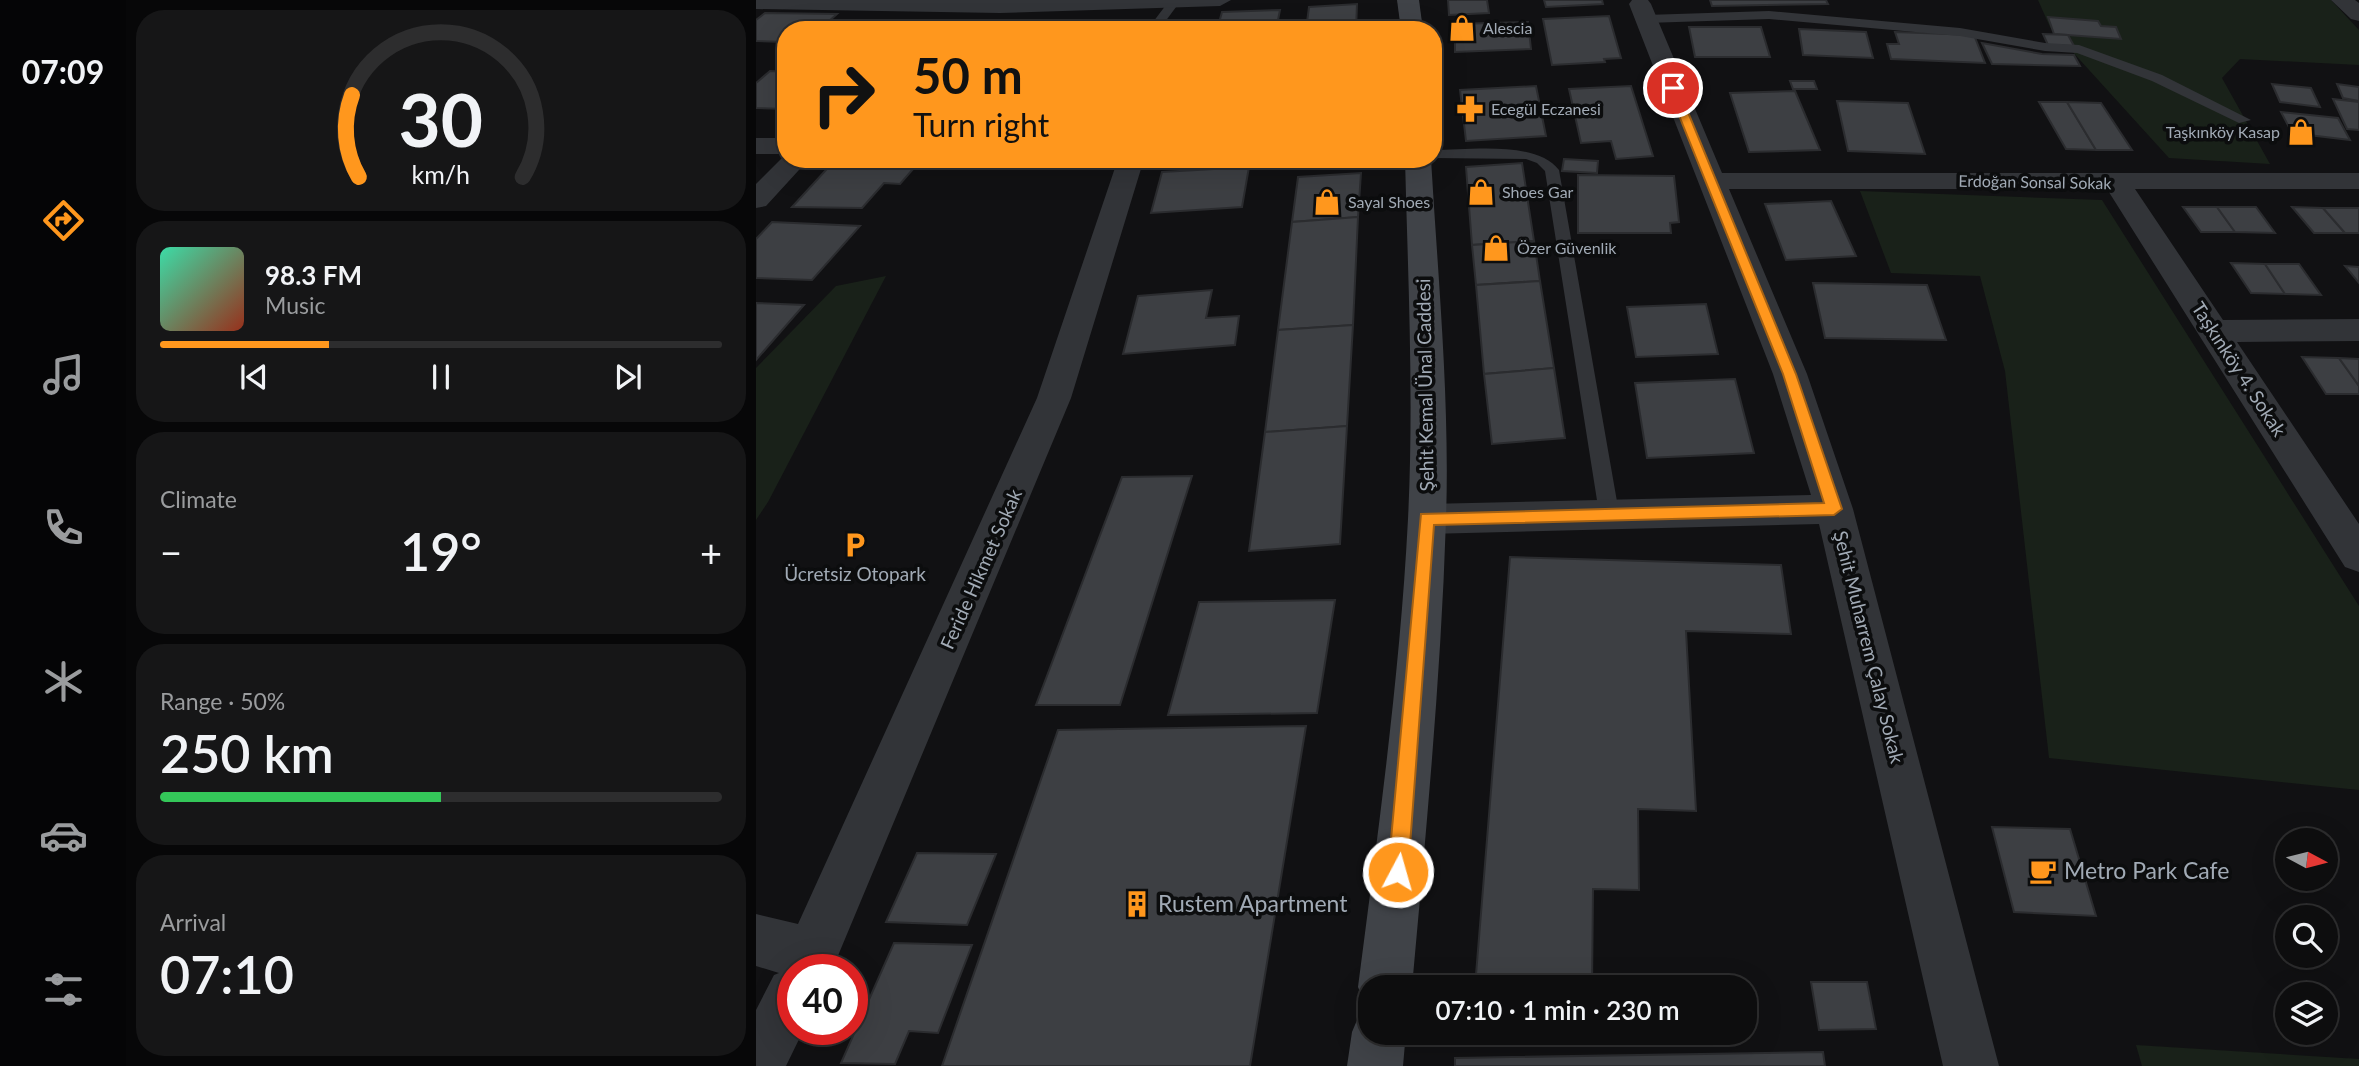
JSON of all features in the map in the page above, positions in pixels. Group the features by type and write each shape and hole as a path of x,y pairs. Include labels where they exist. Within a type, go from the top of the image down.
{"street":[{"path":"756,3 1173,3 1220,0"},
{"path":"1408,0 1411,21"},
{"path":"2342,0 2359,14"},
{"name":"Şehit Muharrem Çalay Sokak","path":"1643,11 1790,374 1834,509 1971,1066"},
{"path":"756,146 777,146"},
{"path":"756,200 787,168"},
{"name":"Feride Hikmet Sokak","path":"811,954 1055,398 1128,168"},
{"name":"Şehit Kemal Ünal Caddesi","path":"1386,975 1406,795 1427,519 1427,362 1418,168"},
{"name":"Erdoğan Sonsal Sokak","path":"1710,181 2359,181"},
{"name":"Taşkınköy 4. Sokak","path":"2117,183 2355,543"},
{"path":"2215,331 2359,330"},
{"path":"1427,519 1834,509"},
{"path":"756,940 777,954"},
{"name":"Feride Hikmet Sokak","path":"757,1066 777,1025"},
{"path":"1375,1066 1377,1045"}],"lane":[{"path":"1160,21 1173,3"},
{"path":"1643,11 1769,15 1948,30 2045,47 2079,49 2157,78 2244,120"},
{"path":"1442,153 1528,155 1542,160 1552,170 1609,513"}],"shaded area":[{"path":"2038,0 2331,0 2359,30 2359,65 2240,59 2222,78 2270,164 2169,158 2050,27"},
{"path":"1860,191 2102,200 2359,606 2359,790 2049,758 2005,371 1980,276 1891,273"},
{"path":"886,276 768,502 756,520 756,368 836,286"},
{"path":"2136,1045 2359,1059 2359,1066 2142,1066"}],"building":[{"path":"1448,0 1487,0 1489,13 1449,15"},
{"path":"1544,0 1602,0 1603,4 1546,7"},
{"path":"1710,0 1826,0 1828,4 1712,6"},
{"path":"1357,4 1356,21 1307,21 1309,7"},
{"path":"1280,10 1278,21 1220,21 1222,12"},
{"path":"765,13 837,14 829,21 777,21 777,42 756,41 756,20"},
{"path":"1609,16 1621,58 1604,59 1605,62 1552,65 1543,19"},
{"path":"2048,17 2098,21 2101,26 2116,27 2121,39 2054,34"},
{"path":"1528,22 1531,49 1455,52 1455,24"},
{"path":"1689,27 1761,27 1770,57 1695,57"},
{"path":"1799,29 1866,32 1873,58 1803,55"},
{"path":"1895,32 1974,35 1985,63 1891,59 1887,44 1899,44"},
{"path":"2043,34 2068,35 2074,46 2048,45"},
{"path":"1982,43 2042,54 2074,55 2080,66 1992,64"},
{"path":"770,71 777,71 777,109 756,108 756,83"},
{"path":"1790,81 1814,81 1817,89 1793,89"},
{"path":"2272,84 2311,88 2320,107 2280,102"},
{"path":"2337,84 2359,87 2359,101 2343,98"},
{"path":"1536,86 1546,136 1466,141 1460,90"},
{"path":"1631,86 1653,156 1616,159 1611,141 1581,143 1569,89"},
{"path":"1795,91 1820,150 1749,152 1730,93"},
{"path":"2333,99 2359,102 2359,130 2347,129"},
{"path":"1837,101 1908,103 1925,154 1848,151"},
{"path":"2039,102 2067,102 2096,150 2066,149"},
{"path":"2067,102 2101,103 2132,150 2096,150"},
{"path":"2281,112 2338,118 2350,140 2292,133"},
{"path":"1564,159 1598,161 1597,173 1562,171"},
{"path":"1522,163 1534,241 1472,245 1466,167"},
{"path":"828,168 914,168 900,184 884,183 862,208 792,207"},
{"path":"1249,168 1242,207 1151,213 1162,172"},
{"path":"1361,173 1358,217 1292,222 1298,177"},
{"path":"1578,175 1674,176 1679,222 1670,223 1671,233 1578,233"},
{"path":"1831,201 1856,256 1786,260 1765,204"},
{"path":"2183,207 2217,207 2235,232 2201,232"},
{"path":"2217,207 2256,207 2275,233 2235,232"},
{"path":"2292,207 2323,208 2345,233 2314,233"},
{"path":"2323,208 2359,208 2359,233 2345,233"},
{"path":"1358,217 1353,325 1278,330 1292,222"},
{"path":"772,222 860,226 812,280 756,278 756,239"},
{"path":"1534,241 1540,281 1476,285 1472,245"},
{"path":"2231,263 2265,264 2285,294 2251,293"},
{"path":"2265,264 2299,264 2321,295 2285,294"},
{"path":"2345,266 2359,267 2359,283"},
{"path":"1540,281 1554,368 1484,374 1476,285"},
{"path":"1813,283 1927,285 1946,340 1825,338"},
{"path":"1212,290 1206,318 1239,316 1235,345 1123,354 1138,296"},
{"path":"756,303 804,305 756,360"},
{"path":"1706,304 1718,354 1636,357 1627,307"},
{"path":"1353,325 1347,426 1265,432 1278,330"},
{"path":"2302,357 2339,358 2359,386 2359,394 2326,394"},
{"path":"2339,358 2359,359 2359,386"},
{"path":"1554,368 1565,438 1492,444 1484,374"},
{"path":"1735,379 1754,453 1647,458 1635,383"},
{"path":"1347,426 1340,544 1249,551 1265,432"},
{"path":"1192,476 1120,705 1036,705 1122,477"},
{"path":"1510,557 1781,565 1791,634 1686,631 1696,811 1638,809 1639,890 1593,889 1592,975 1476,975"},
{"path":"1335,600 1317,713 1168,715 1199,602"},
{"name":"Rustem Apartment","path":"1306,726 1250,1066 942,1066 1058,730"},
{"name":"Metro Park Cafe","path":"1992,827 2070,829 2096,916 2014,912"},
{"path":"917,853 996,854 967,925 886,922"},
{"path":"894,943 972,945 938,1033 909,1031 895,1064 841,1063 849,1045 868,1045 868,1002"},
{"path":"1811,982 1867,982 1876,1029 1819,1030"},
{"path":"1823,1052 1825,1066 1455,1066 1455,1058"}],"place":[{"name":"Alescia","path":"1462,28"},
{"name":"Ecegül Eczanesi","path":"1470,109"},
{"name":"Taşkınköy Kasap","path":"2301,132"},
{"name":"Shoes Gar","path":"1481,192"},
{"name":"Sayal Shoes","path":"1327,202"},
{"name":"Özer Güvenlik","path":"1496,248"},
{"name":"Ücretsiz Otopark","path":"855,545"},
{"name":"Metro Park Cafe","path":"2043,871"},
{"name":"Rustem Apartment","path":"1137,904"}],"route":[{"path":"1398,872 1427,519 1834,509 1790,374 1673,88"}]}
